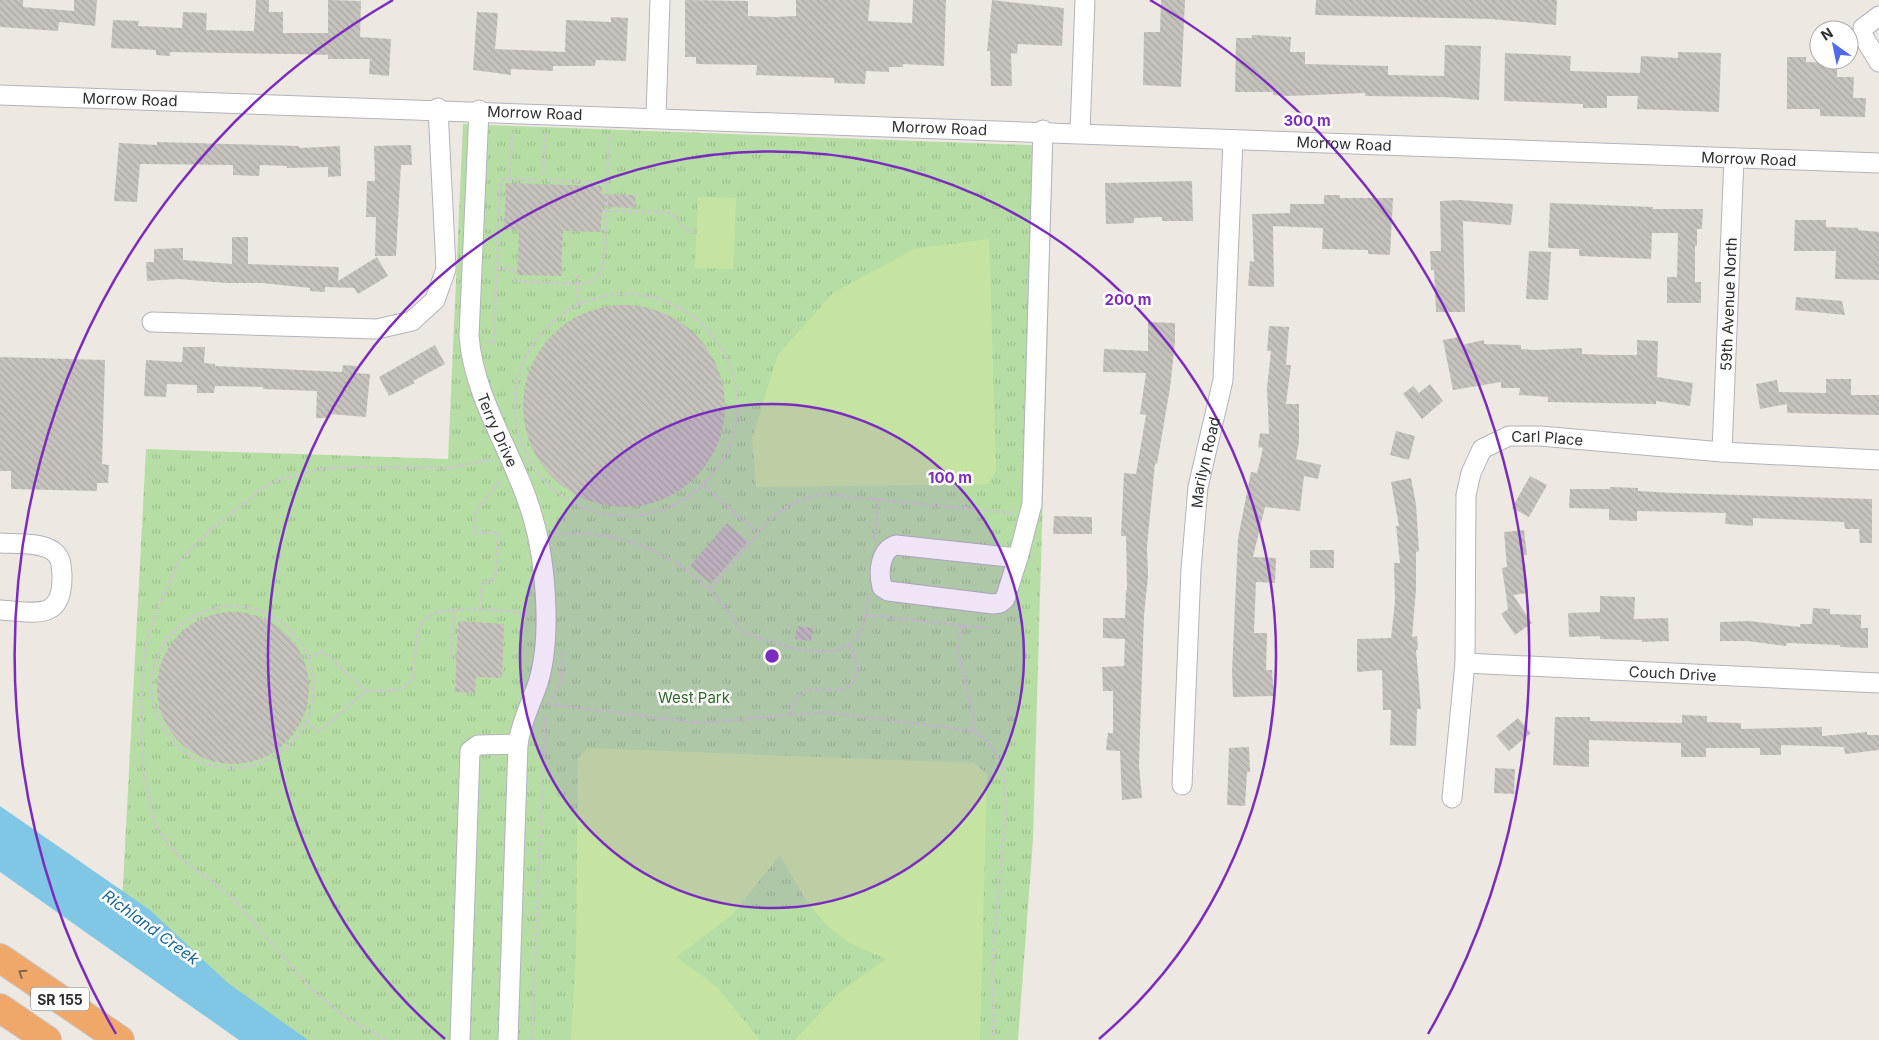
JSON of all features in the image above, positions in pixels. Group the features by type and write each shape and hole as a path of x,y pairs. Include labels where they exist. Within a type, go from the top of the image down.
{"highway":[{"name":"SR 155","path":"0,958 120,1040"},
{"name":"SR 155","path":"0,1008 47,1040"}],"street":[{"path":"656,115 660,0"},
{"path":"1080,132 1085,0"},
{"path":"1879,16 1863,28 1863,36 1879,62"},
{"name":"Morrow Road","path":"0,96 656,115 1043,130 1233,140 1879,163"},
{"path":"152,322 377,329 412,321 435,300 446,270 438,108"},
{"name":"Terry Drive","path":"479,110 469,336 470,352 476,376 507,461 527,498 537,532 544,584 545,614 542,664 538,683 520,728 518,744 508,1040"},
{"path":"1018,558 896,545 889,547 883,554 880,579 882,587 888,591 1000,603 1005,599 1018,558 1032,504 1043,130"},
{"name":"Marilyn Road","path":"1182,785 1191,580 1198,487 1222,380 1233,140"},
{"name":"59th Avenue North","path":"1722,452 1734,158"},
{"name":"Carl Place","path":"1452,798 1465,663 1466,495 1471,472 1482,449 1509,436 1540,436 1722,452 1879,460"},
{"path":"0,543 44,547 54,552 61,560 62,593 51,610 42,612 0,610"},
{"name":"Couch Drive","path":"1465,663 1879,683"},
{"path":"460,1040 470,751 478,745 518,744"}],"path":[{"path":"510,179 512,132"},
{"path":"544,175 545,133"},
{"path":"497,268 515,269 514,281 578,284 593,281 602,270 606,247 609,136"},
{"path":"548,180 608,183"},
{"path":"602,210 667,212 675,216 685,230 695,232"},
{"path":"578,274 578,305"},
{"path":"633,294 654,297 672,303 692,315 706,327 719,343 734,376 737,415 727,452 719,466 703,485 687,498 663,510 635,516 616,516 593,511 574,503 552,488 533,466 522,444 516,420 515,401 518,378 527,356 539,336 558,317 578,305 612,295 633,294"},
{"path":"480,611 482,582 491,582 496,574 499,533 474,532 475,512 507,461"},
{"path":"386,1040 347,1018 309,987 233,898 184,861 171,848 155,824 143,770 141,701 146,643 156,612 179,562 215,526 270,484 322,469 350,467 449,468 484,462 507,461"},
{"path":"703,485 758,533"},
{"path":"710,589 780,510 809,497 838,494 1009,514 1014,511"},
{"path":"874,546 879,500"},
{"path":"556,534 596,533 649,547 685,568 710,589 742,632 820,653 835,651 848,645 860,632 866,615 868,591"},
{"path":"222,607 252,608 277,619 298,639 309,658 314,687 313,703 306,722 292,743 266,762 244,768 214,767 191,758 168,737 156,714 151,682 159,654 176,629 197,614 222,607"},
{"path":"452,659 454,610"},
{"path":"306,722 319,732 366,691 402,689 410,683 414,678 420,625 432,614 454,610 545,614"},
{"path":"866,615 986,628"},
{"path":"962,625 958,650 973,716 973,732"},
{"path":"790,714 794,702 802,693 812,690 835,692 851,682 857,670 856,660 848,645"},
{"path":"309,658 324,651 366,691"},
{"path":"549,704 699,723 824,712 973,732 984,738 993,749 1003,769 1006,807 992,972 994,1040"}],"green space":[{"name":"West Park","path":"463,124 1053,146 1033,840 1018,1040 297,1040 122,903 146,449 448,459"},
{"path":"698,197 736,198 733,269 695,268"},
{"path":"989,239 996,470 988,484 756,487 752,438 778,355 833,293 914,249"},
{"path":"588,748 974,763 987,774 980,1040 795,1040 839,993 886,959 854,945 830,928 802,893 780,855 733,914 676,957 717,987 760,1040 571,1040 576,955 578,758"}],"water":[{"name":"Richland Creek","path":"0,806 150,910 228,983 308,1040 239,1040 0,872"}],"building":[{"path":"0,0 23,0 23,7 74,11 74,0 97,0 95,26 59,22 58,31 0,27"},
{"path":"256,0 269,0 269,12 283,12 283,33 328,33 328,0 361,1 360,37 391,39 389,76 369,74 370,59 328,59 328,55 170,52 170,56 156,55 156,50 111,48 113,20 139,21 138,26 182,28 183,12 207,13 206,30 254,31"},
{"path":"685,0 748,1 748,16 775,17 796,16 796,0 870,0 868,21 912,23 913,0 946,0 944,66 903,64 903,67 889,67 889,72 866,71 865,84 834,83 834,78 756,75 757,65 696,64 696,57 685,57"},
{"path":"992,0 1064,8 1062,46 1018,44 1017,54 1011,53 1012,86 991,86 990,51 987,51"},
{"path":"1161,0 1185,0 1181,87 1143,85 1144,32 1160,32"},
{"path":"1316,0 1557,0 1556,25 1490,19 1315,15"},
{"path":"477,12 498,13 495,49 565,52 566,20 611,22 611,17 628,18 626,61 596,60 595,66 553,66 553,71 511,69 511,75 473,70"},
{"path":"1252,35 1291,37 1290,52 1305,52 1305,64 1388,66 1388,75 1444,76 1445,45 1481,46 1479,100 1444,97 1365,96 1365,93 1288,96 1273,95 1273,92 1235,92 1236,38 1252,38"},
{"path":"1678,52 1721,53 1719,112 1637,109 1638,96 1607,96 1607,108 1583,108 1583,104 1504,101 1505,53 1571,56 1570,71 1640,73 1641,56 1678,58"},
{"path":"1787,57 1806,57 1806,62 1809,62 1809,70 1837,70 1837,77 1854,77 1853,98 1866,98 1865,117 1820,116 1820,109 1787,109"},
{"path":"157,142 299,146 299,148 340,146 341,176 328,177 328,167 287,168 287,166 260,165 259,176 233,175 233,165 140,164 137,202 114,201 119,143 157,145"},
{"path":"411,145 412,165 401,165 396,256 375,256 376,217 366,217 367,181 375,181 374,146"},
{"path":"1192,181 1193,221 1162,221 1162,217 1134,218 1134,223 1106,224 1105,183"},
{"path":"506,183 602,186 602,194 636,195 635,208 602,207 601,232 563,231 561,276 517,275 519,230 504,230"},
{"path":"1324,195 1340,195 1340,198 1393,198 1390,255 1368,254 1368,250 1322,249 1323,228 1273,226 1274,287 1248,286 1250,261 1254,262 1252,214 1290,213 1290,204 1324,204"},
{"path":"1460,200 1513,204 1511,225 1463,221 1465,312 1436,312 1434,270 1431,270 1430,251 1441,251 1440,201"},
{"path":"1550,203 1653,207 1653,209 1703,209 1702,229 1697,229 1697,246 1695,246 1695,282 1701,282 1701,303 1667,303 1667,277 1677,277 1678,233 1652,233 1651,259 1579,256 1579,249 1548,248"},
{"path":"1795,220 1826,220 1826,227 1858,228 1858,230 1879,232 1879,280 1835,279 1836,251 1794,251"},
{"path":"232,237 248,237 248,264 339,267 338,281 377,257 388,276 358,294 354,288 325,287 325,292 310,291 310,288 262,283 226,283 178,279 147,281 146,262 154,262 154,249 183,248 183,260 232,264"},
{"path":"1529,251 1551,252 1548,300 1526,299"},
{"path":"1796,297 1842,301 1845,315 1795,310"},
{"path":"614,305 634,305 653,309 672,317 688,328 702,342 713,358 721,377 725,406 721,435 713,454 702,470 688,484 672,495 653,503 634,507 614,507 595,503 576,495 560,484 546,470 535,454 527,435 523,416 523,396 527,377 535,358 546,342 560,328 576,317 595,309"},
{"path":"1148,322 1175,323 1175,342 1170,388 1157,464 1155,463 1147,547 1148,576 1144,615 1139,765 1142,798 1122,800 1120,751 1106,750 1108,733 1113,733 1113,691 1103,691 1102,667 1124,666 1125,639 1103,638 1103,618 1125,618 1127,590 1126,536 1121,536 1124,473 1136,474 1146,415 1140,414 1146,373 1103,372 1104,349 1148,351"},
{"path":"1269,326 1289,327 1286,365 1291,365 1286,404 1299,404 1299,442 1296,459 1321,465 1318,479 1304,476 1300,511 1265,507 1253,557 1276,558 1275,583 1256,582 1254,633 1267,633 1266,670 1272,670 1274,696 1233,697 1232,671 1238,538 1251,472 1257,473 1263,448 1258,447 1260,433 1269,434 1267,388 1271,351 1267,351"},
{"path":"1459,337 1461,345 1484,340 1484,344 1521,345 1521,349 1582,348 1582,354 1609,355 1637,355 1637,340 1658,341 1657,377 1693,383 1690,406 1656,401 1656,404 1548,402 1548,397 1519,395 1520,388 1501,388 1501,382 1453,390 1443,340"},
{"path":"435,345 445,364 413,381 415,383 389,396 379,377"},
{"path":"183,347 205,347 204,363 215,364 215,366 342,372 343,365 357,366 356,373 370,374 366,417 330,414 330,418 316,418 317,391 215,386 214,393 197,393 197,385 167,384 166,397 144,396 146,360 182,362"},
{"path":"0,357 105,360 102,464 109,465 108,483 97,483 97,491 11,489 11,471 0,471"},
{"path":"1826,379 1851,379 1851,395 1879,395 1879,415 1787,413 1787,404 1760,409 1756,384 1777,380 1779,392 1826,393"},
{"path":"1430,384 1443,401 1422,419 1403,394 1413,386 1419,393"},
{"path":"1396,431 1415,436 1409,460 1390,455"},
{"path":"1530,476 1547,485 1529,517 1512,508"},
{"path":"1411,478 1416,504 1419,551 1416,552 1416,590 1412,637 1417,636 1418,650 1416,650 1421,709 1417,709 1416,746 1390,745 1391,710 1383,710 1382,670 1357,672 1357,639 1391,638 1395,601 1394,563 1400,563 1396,526 1399,526 1391,482"},
{"path":"1610,487 1638,488 1638,491 1673,493 1872,499 1872,543 1860,543 1859,529 1845,529 1844,522 1753,518 1753,526 1725,524 1726,513 1637,511 1637,521 1609,520 1609,509 1569,508 1570,489 1610,489"},
{"path":"1054,516 1092,517 1092,534 1053,534"},
{"path":"727,523 748,541 711,584 690,566"},
{"path":"1524,530 1527,555 1523,555 1528,593 1513,595 1532,623 1515,635 1501,614 1508,609 1502,568 1507,567 1504,532"},
{"path":"1310,550 1334,550 1334,568 1310,568"},
{"path":"1600,596 1635,597 1634,619 1668,618 1669,641 1642,642 1642,640 1600,639 1600,636 1569,637 1568,613 1600,612"},
{"path":"1813,608 1830,609 1830,614 1861,615 1861,628 1868,628 1868,648 1787,643 1786,646 1747,641 1720,641 1720,622 1749,621 1800,627 1800,624 1812,624"},
{"path":"233,612 262,618 287,634 303,659 309,688 303,717 287,742 262,758 233,764 204,758 179,742 163,717 157,688 163,659 179,634 204,618"},
{"path":"458,621 504,624 502,678 476,677 475,693 455,692"},
{"path":"797,626 813,628 811,641 795,639"},
{"path":"1682,715 1707,716 1707,722 1741,723 1741,729 1822,727 1822,736 1867,732 1867,735 1879,735 1879,750 1845,754 1844,747 1781,745 1781,755 1760,755 1760,748 1706,748 1706,757 1681,757 1681,743 1589,740 1589,767 1553,765 1555,717 1590,717 1590,721 1682,723"},
{"path":"1518,718 1531,733 1509,751 1496,736"},
{"path":"1249,747 1250,772 1247,772 1245,806 1227,805 1229,748"},
{"path":"1495,768 1515,769 1514,794 1494,793"}]}
